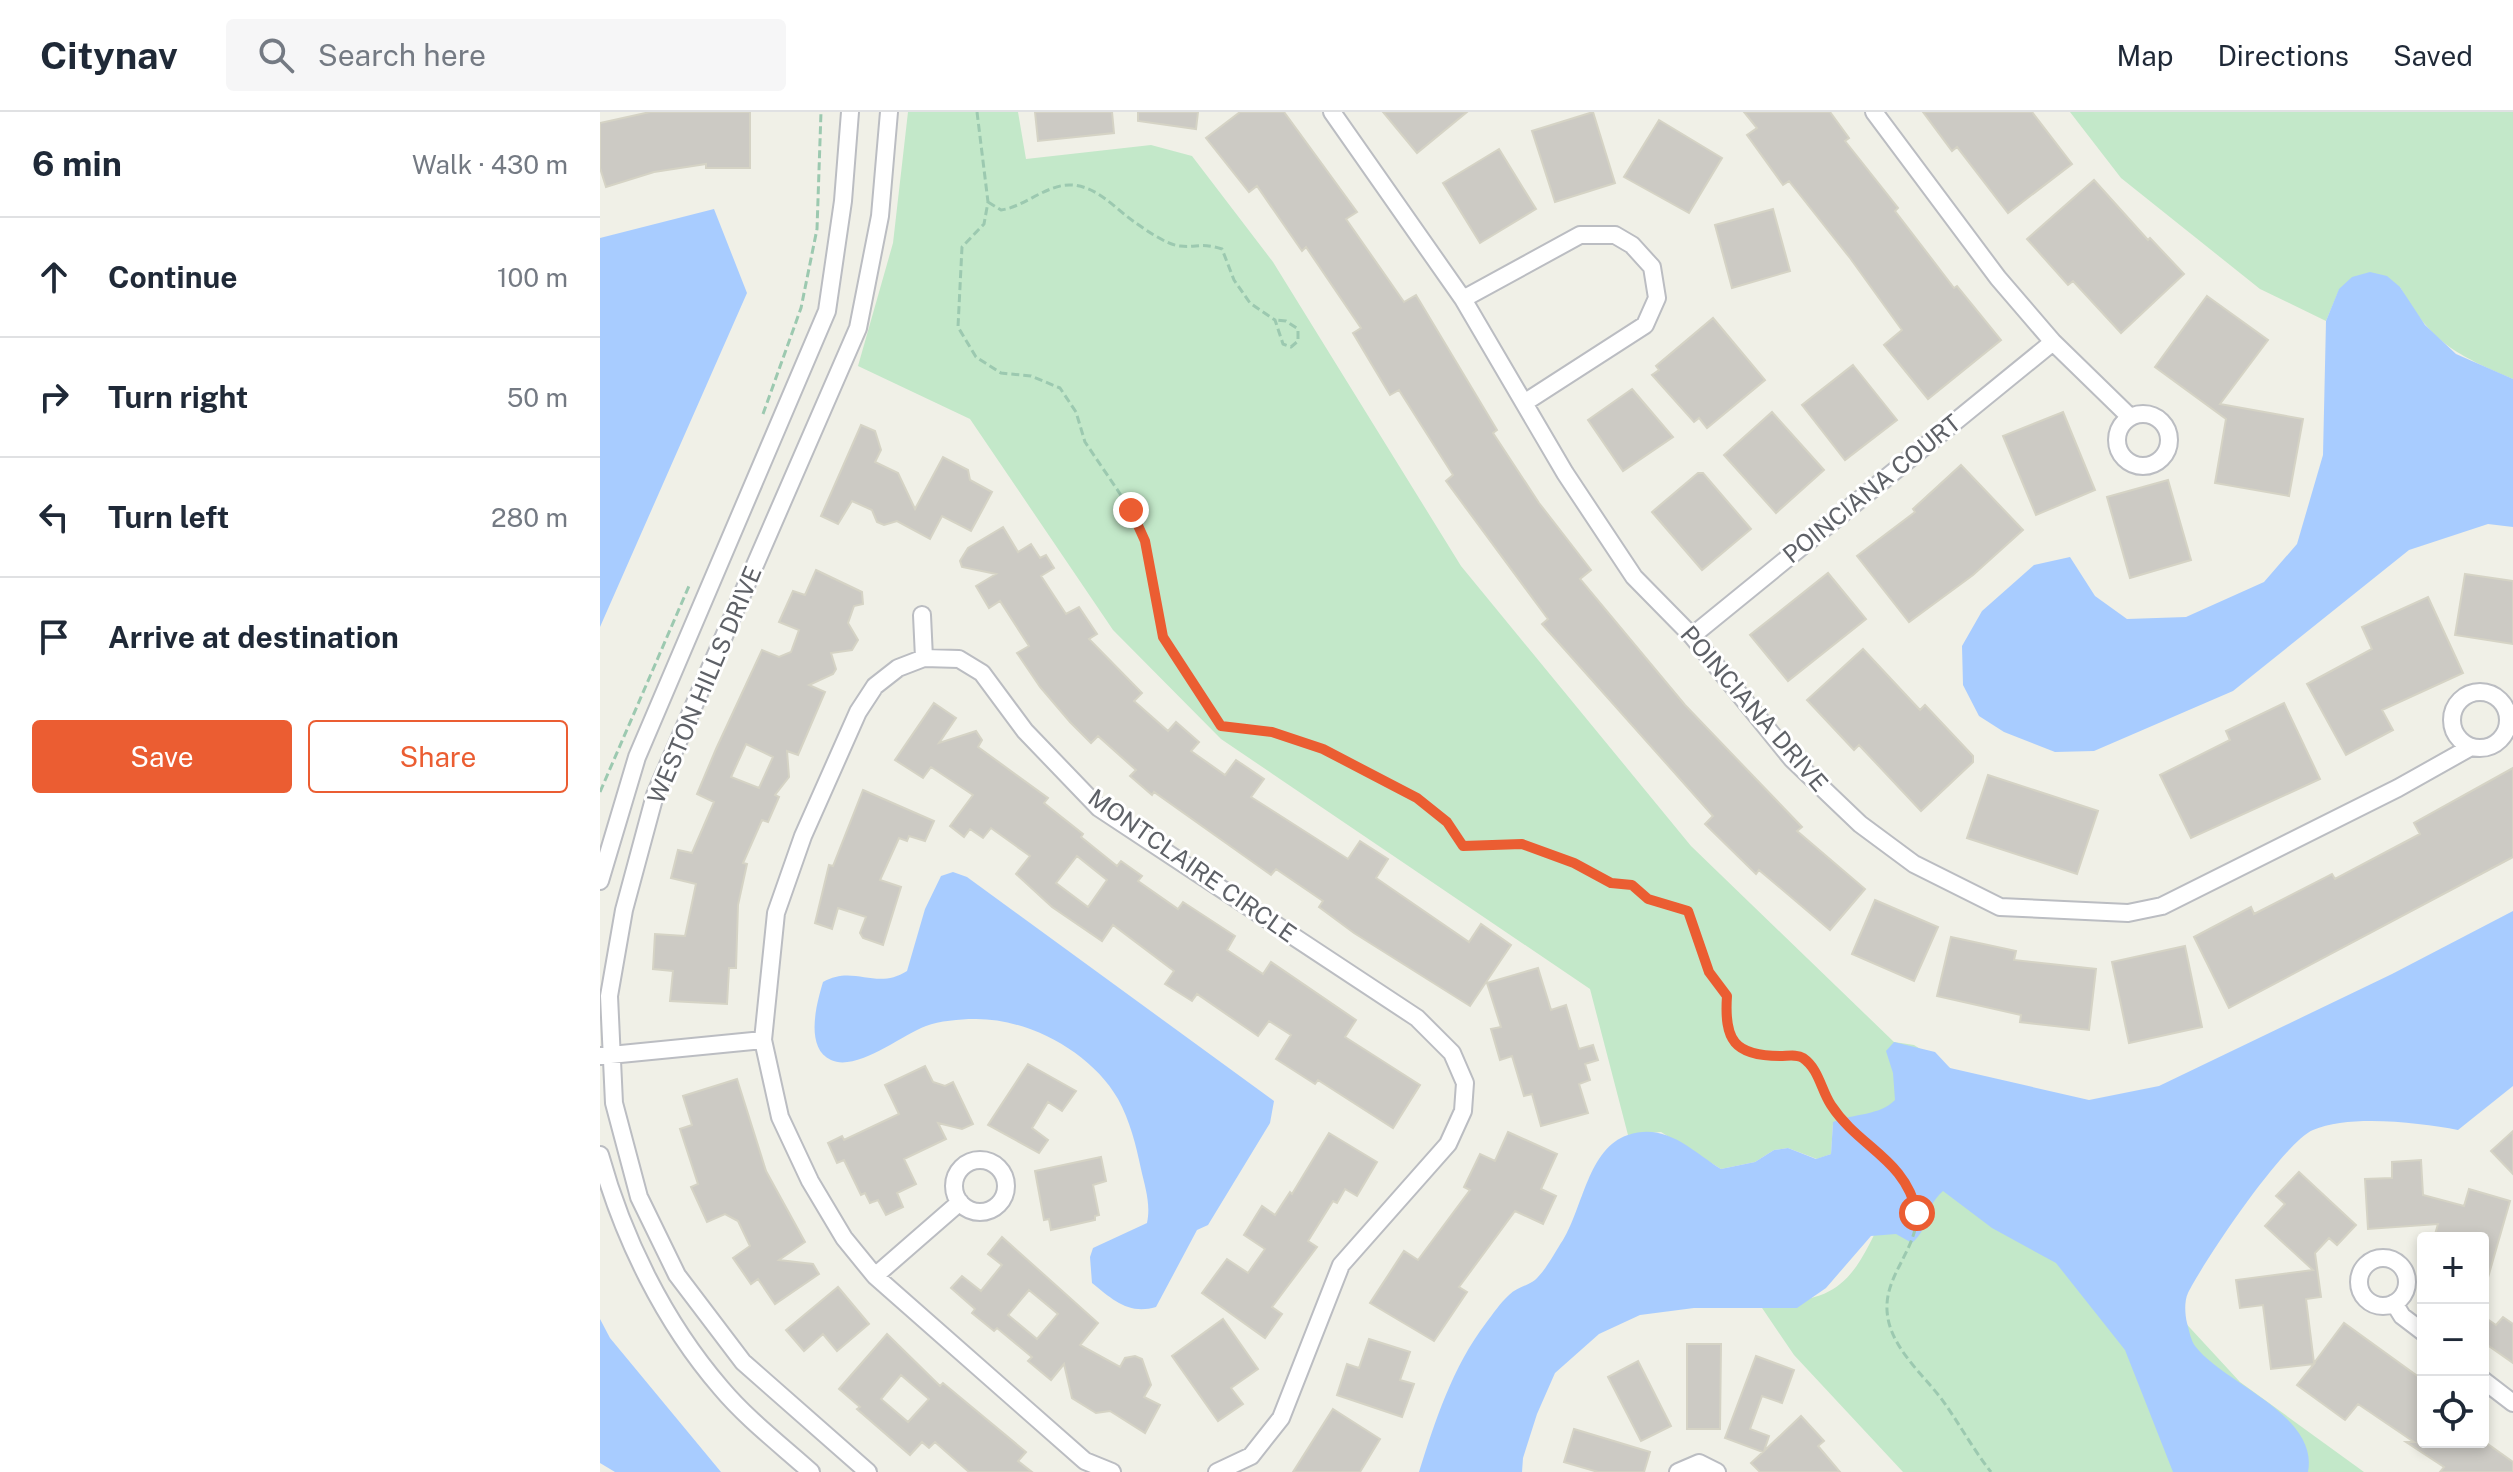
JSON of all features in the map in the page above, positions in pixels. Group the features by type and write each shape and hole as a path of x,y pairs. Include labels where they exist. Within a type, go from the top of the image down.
{"street":[{"name":"WESTON HILLS DRIVE","path":"600,881 637,757 827,311 843,201 850,112"},
{"name":"WESTON HILLS DRIVE","path":"868,1472 743,1362 677,1275 639,1197 614,1103 606,1056 609,996 624,910 655,795 858,328 880,216 889,112"},
{"name":"POINCIANA DRIVE","path":"1332,112 1463,299 1565,473 1634,577 1692,636 1792,759 1860,824 1914,864 2000,907 2128,913 2162,906 2398,788 2471,747"},
{"path":"1874,112 1998,278 2053,342 2130,417"},
{"path":"1463,299 1580,235 1615,235 1632,245 1652,267 1657,298 1645,325 1524,403"},
{"name":"POINCIANA COURT","path":"1692,636 2053,342"},
{"path":"922,615 924,658 898,668 875,686 858,712 803,836 776,913 763,1040 780,1117 804,1169 844,1238 875,1276 1085,1461 1112,1472"},
{"name":"MONTCLAIRE CIRCLE","path":"924,658 959,659 982,673 1025,731 1099,808 1417,1018 1452,1053 1465,1083 1463,1111 1448,1144 1341,1265 1281,1418 1251,1456 1217,1472"},
{"path":"606,1056 763,1040"},
{"path":"600,1155 614,1206 651,1286 721,1388 811,1472"},
{"path":"875,1276 960,1202"},
{"path":"2394,1303 2402,1316 2417,1327"},
{"path":"2489,1385 2513,1403"},
{"path":"1678,1472 1699,1463 1717,1472"}],"path":[{"path":"762,415 801,308 817,229 821,112"},
{"path":"977,112 988,202 984,224 962,247 958,327 976,357 1001,373 1031,376 1060,388 1076,412 1085,442 1131,510 1145,541 1163,637 1221,726 1272,732 1323,749 1417,798 1447,822 1463,846 1522,844 1574,863 1611,883 1632,885 1648,899 1688,911 1709,972 1727,996 1726,1017 1732,1041 1744,1052 1800,1056 1812,1066 1831,1105 1866,1144 1903,1175 1912,1192 1917,1213 1907,1256 1889,1292 1886,1306 1890,1322 1909,1364 1939,1396 1991,1472"},
{"path":"988,202 1001,210 1014,208 1043,193 1071,185 1102,195 1136,223 1179,246 1202,242 1222,249 1234,280 1250,303 1275,320 1286,321 1298,329 1298,341 1291,347 1283,344 1275,320"},
{"path":"600,792 695,573"}],"green space":[{"path":"908,112 1018,112 1026,159 1151,145 1192,156 1273,262 1461,566 1691,846 1894,1042 1914,1045 1950,1068 2240,1382 2364,1472 1903,1472 1794,1355 1758,1302 1809,1299 1827,1293 1841,1283 1864,1254 1886,1209 1833,1123 1831,1154 1817,1159 1788,1148 1774,1150 1755,1162 1721,1169 1661,1132 1628,1135 1590,989 1221,739 1113,630 970,419 858,366 893,243"},
{"path":"2070,112 2513,112 2513,379 2447,345 2423,322 2400,287 2339,290 2326,321 2260,289 2121,178"}],"water":[{"path":"714,209 747,293 600,627 600,238"},
{"path":"2370,272 2387,276 2400,287 2425,325 2456,354 2513,379 2513,527 2488,524 2409,550 2233,691 2094,751 2055,752 2004,732 1979,716 1963,685 1962,646 1982,611 2034,565 2070,557 2095,596 2127,619 2186,617 2264,582 2297,544 2323,455 2326,321 2339,289 2352,277"},
{"path":"953,872 967,877 1274,1101 1270,1123 1208,1225 1197,1230 1156,1307 1129,1307 1092,1283 1090,1257 1093,1248 1147,1223 1148,1202 1135,1142 1122,1107 1106,1082 1075,1053 1036,1031 995,1020 974,1019 926,1026 853,1061 831,1060 818,1046 815,1024 823,982 845,976 885,979 907,971 925,909 941,876"},
{"path":"2513,911 2513,1086 2458,1130 2366,1121 2313,1130 2283,1156 2245,1204 2187,1296 2186,1320 2195,1346 2226,1374 2285,1417 2299,1433 2307,1451 2308,1472 2173,1472 2125,1350 2056,1263 1992,1228 1943,1191 1936,1198 1922,1230 1912,1243 1896,1234 1871,1236 1826,1288 1797,1308 1694,1308 1640,1315 1599,1334 1555,1373 1537,1414 1523,1458 1522,1472 1419,1472 1446,1394 1474,1340 1506,1298 1535,1280 1543,1271 1570,1227 1595,1165 1615,1142 1628,1135 1654,1132 1666,1135 1721,1169 1755,1162 1774,1150 1788,1148 1816,1159 1831,1154 1833,1122 1874,1112 1895,1100 1893,1073 1886,1051 1894,1042 1935,1052 1950,1068 2089,1100 2159,1086 2392,974"},
{"path":"600,1319 610,1338 721,1472 615,1472 600,1463"}],"building":[{"path":"650,112 750,112 750,168 706,168 706,164 654,172 606,187 600,168 600,123"},
{"path":"1035,112 1112,112 1114,133 1038,141"},
{"path":"1138,112 1198,112 1196,129 1138,121"},
{"path":"1240,112 1284,112 1357,212 1346,219 1404,302 1416,295 1497,430 1493,433 1539,503 1591,570 1580,579 1685,705 1802,827 1797,831 1865,889 1830,930 1759,870 1756,874 1705,824 1713,816 1542,624 1548,619 1446,481 1453,475 1399,390 1390,395 1353,333 1361,328 1306,247 1302,251 1257,186 1249,192 1206,138"},
{"path":"1383,112 1467,112 1417,153"},
{"path":"1593,112 1615,183 1555,202 1532,131"},
{"path":"1744,112 1830,112 1849,138 1845,141 1898,208 1895,211 1954,288 1957,286 2001,340 1928,399 1884,345 1902,330 1789,181 1783,185 1747,135 1757,128"},
{"path":"1923,112 2032,112 2072,164 2008,213 1957,147 1952,151"},
{"path":"1659,120 1722,158 1689,213 1624,177"},
{"path":"1499,149 1536,209 1480,243 1443,183"},
{"path":"2094,180 2148,240 2150,238 2184,274 2121,333 2073,281 2068,285 2027,239"},
{"path":"1773,209 1790,271 1732,288 1715,225"},
{"path":"2207,296 2268,340 2220,404 2303,419 2289,496 2215,483 2226,419 2155,367"},
{"path":"1713,318 1765,380 1707,428 1699,418 1694,422 1652,375 1659,370 1656,366"},
{"path":"1853,365 1897,420 1845,460 1802,405"},
{"path":"1632,389 1673,437 1623,471 1588,420"},
{"path":"1772,412 1824,470 1776,513 1724,455"},
{"path":"2063,412 2095,490 2036,515 2003,436"},
{"path":"861,425 875,431 881,450 875,462 898,473 915,509 943,457 968,470 970,480 992,492 971,531 942,516 930,539 897,521 884,525 877,522 872,510 852,501 838,524 821,516"},
{"path":"1961,465 2023,530 1973,575 1909,622 1857,556 1915,512 1913,509"},
{"path":"1698,473 1703,473 1751,529 1702,570 1652,512"},
{"path":"2168,480 2191,560 2130,578 2107,497"},
{"path":"1003,527 1018,552 1031,544 1040,558 1046,555 1054,568 1041,576 1066,614 1079,607 1097,634 1089,639 1142,693 1134,701 1168,731 1176,722 1199,742 1191,751 1225,775 1236,760 1264,779 1251,797 1348,859 1360,841 1388,859 1376,878 1469,942 1481,924 1511,945 1470,1006 1354,933 1319,907 1323,901 1276,869 1271,875 1154,792 1152,795 1130,776 1136,770 1098,736 1091,743 1070,722 1040,687 1017,653 1029,646 1000,601 989,608 976,586 996,574 962,567 960,561 968,548"},
{"path":"816,570 862,592 863,604 854,606 848,623 858,640 852,650 831,653 836,669 833,674 809,685 825,692 798,755 787,751 789,777 775,795 779,797 768,822 762,820 743,863 747,864 738,905 736,968 729,968 727,1004 670,1001 673,971 653,969 655,934 685,936 696,884 671,878 678,850 692,853 714,802 697,794 762,650 779,657 791,652 799,630 779,622 793,591 805,595","holes":["746,744 773,757 759,788 731,777"]},
{"path":"1828,573 1866,619 1788,681 1750,635"},
{"path":"2465,574 2513,581 2513,644 2455,635"},
{"path":"2428,597 2463,673 2382,710 2393,730 2346,755 2307,684 2372,649 2362,627"},
{"path":"1863,649 1920,710 1925,705 1973,756 1973,762 1921,811 1859,745 1854,750 1807,700"},
{"path":"934,703 956,718 939,743 976,731 982,740 978,747 1048,798 1044,803 1117,866 1121,861 1142,876 1138,881 1178,909 1183,902 1235,936 1227,950 1263,974 1271,962 1356,1020 1345,1037 1420,1085 1393,1128 1318,1080 1315,1084 1276,1059 1291,1035 1269,1021 1258,1036 1197,994 1192,1001 1165,984 1174,971 1113,925 1102,941 1052,907 1016,874 1030,856 991,828 983,838 970,829 964,837 950,826 973,795 931,767 923,778 895,760","holes":["1077,856 1107,880 1088,907 1056,883"]},
{"path":"2284,703 2320,779 2191,838 2160,775 2230,740 2226,731"},
{"path":"2513,768 2513,857 2229,1008 2194,937 2251,907 2254,914 2332,874 2335,879 2420,834 2414,823"},
{"path":"1988,775 2098,811 2077,874 1967,838"},
{"path":"863,790 934,821 925,841 909,836 907,841 899,838 880,880 901,887 883,945 863,938 860,933 866,917 838,908 832,929 815,923 829,865 833,866"},
{"path":"1875,900 1938,927 1914,981 1852,954"},
{"path":"1951,937 2016,951 2014,960 2096,969 2089,1030 2020,1022 2021,1015 1937,996"},
{"path":"2185,946 2202,1027 2129,1043 2112,962"},
{"path":"1538,968 1551,1010 1566,1005 1579,1049 1593,1045 1598,1060 1585,1064 1590,1080 1579,1084 1588,1113 1541,1126 1532,1094 1524,1096 1512,1056 1500,1060 1491,1029 1501,1027 1487,983"},
{"path":"1028,1064 1076,1091 1062,1111 1048,1102 1032,1128 1048,1140 1039,1153 988,1125"},
{"path":"925,1066 933,1082 945,1086 953,1082 973,1124 962,1129 938,1123 946,1139 904,1159 916,1184 897,1193 903,1207 886,1215 878,1200 870,1203 865,1193 861,1195 844,1160 837,1163 828,1143 842,1136 844,1140 899,1114 885,1085"},
{"path":"737,1079 766,1171 805,1242 779,1260 813,1264 819,1274 775,1304 758,1279 751,1284 733,1258 750,1246 738,1221 725,1214 707,1222 691,1187 698,1184 680,1129 692,1125 683,1096"},
{"path":"2513,1131 2513,1174 2491,1151"},
{"path":"1508,1132 1557,1154 1541,1189 1556,1196 1543,1224 1515,1211 1459,1287 1467,1292 1434,1341 1370,1303 1404,1251 1418,1260 1470,1190 1464,1187 1480,1154 1495,1161"},
{"path":"1329,1133 1377,1162 1357,1196 1345,1189 1337,1203 1333,1201 1308,1241 1317,1247 1272,1307 1282,1314 1265,1338 1202,1293 1227,1259 1248,1273 1265,1249 1244,1235 1262,1206 1275,1215 1290,1192 1292,1194"},
{"path":"1101,1157 1106,1181 1093,1185 1099,1215 1095,1216 1095,1220 1051,1230 1049,1219 1044,1220 1035,1171"},
{"path":"2421,1160 2423,1195 2464,1206 2469,1189 2510,1201 2489,1274 2489,1232 2436,1232 2438,1224 2368,1229 2365,1179 2392,1178 2392,1162"},
{"path":"2299,1172 2356,1225 2337,1245 2329,1238 2315,1253 2321,1297 2306,1299 2314,1363 2344,1323 2417,1376 2417,1448 2489,1448 2489,1445 2513,1462 2513,1472 2440,1472 2444,1467 2406,1442 2414,1442 2358,1404 2345,1420 2297,1385 2314,1364 2271,1369 2263,1305 2240,1308 2236,1280 2313,1270 2265,1226 2285,1204 2276,1196"},
{"path":"1002,1237 1098,1323 1080,1345 1120,1367 1125,1358 1135,1356 1142,1359 1151,1385 1144,1397 1160,1405 1145,1433 1110,1411 1096,1413 1072,1398 1064,1364 1051,1380 1028,1361 1032,1357 997,1328 994,1331 972,1313 975,1309 951,1288 962,1276 981,1291 1002,1265 988,1254","holes":["1029,1290 1058,1314 1037,1339 1008,1315"]},
{"path":"838,1287 869,1324 837,1351 823,1334 804,1351 786,1330"},
{"path":"2503,1317 2513,1324 2513,1363 2489,1346 2489,1320 2496,1325"},
{"path":"1223,1319 1258,1369 1231,1388 1243,1404 1218,1421 1172,1356"},
{"path":"887,1334 940,1386 943,1383 1026,1452 1018,1461 1032,1472 969,1472 935,1442 929,1448 922,1442 910,1455 839,1389","holes":["901,1375 929,1399 908,1422 881,1399"]},
{"path":"1369,1339 1410,1352 1400,1380 1414,1384 1402,1417 1337,1395 1347,1364 1359,1368"},
{"path":"1687,1344 1721,1344 1720,1429 1687,1429"},
{"path":"1756,1356 1794,1370 1782,1403 1762,1396 1750,1429 1769,1436 1764,1451 1801,1416 1824,1441 1818,1446 1840,1472 1760,1472 1751,1463 1763,1452 1725,1438"},
{"path":"1638,1361 1671,1426 1641,1441 1608,1377"},
{"path":"1333,1409 1380,1439 1360,1472 1293,1472"},
{"path":"1574,1429 1650,1452 1644,1472 1598,1472 1564,1462"}],"route":[{"path":"1131,510 1145,541 1149,576 1163,637 1221,726 1272,732 1323,749 1417,798 1447,822 1463,846 1522,844 1550,857 1574,863 1611,883 1632,885 1648,899 1688,911 1709,972 1727,996 1726,1017 1732,1041 1744,1052 1800,1056 1812,1066 1831,1105 1866,1144 1903,1175 1912,1192 1917,1213"}]}
